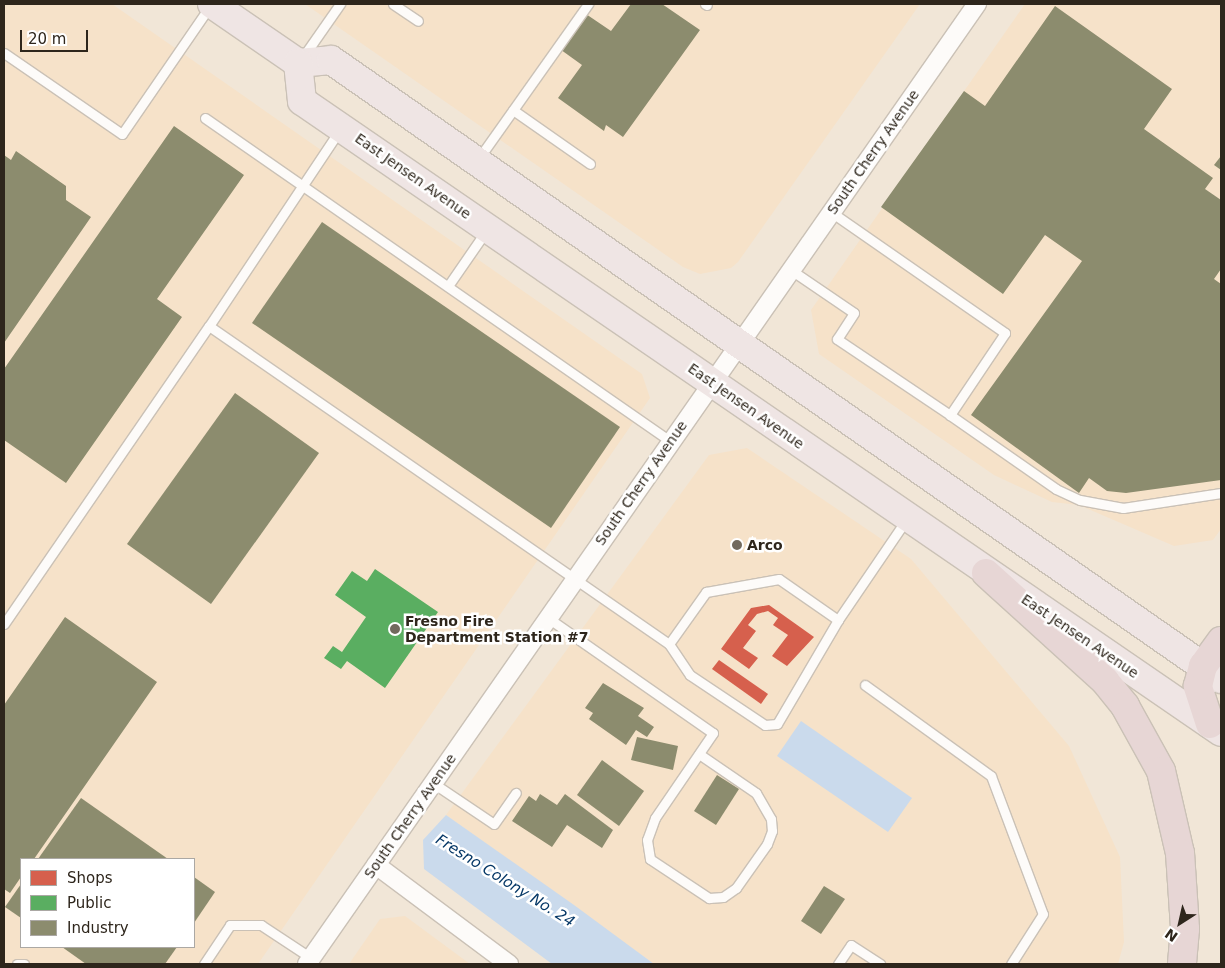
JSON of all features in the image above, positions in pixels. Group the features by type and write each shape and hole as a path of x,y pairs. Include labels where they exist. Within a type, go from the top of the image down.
{"highway":[{"path":"986,573 1105,681 1125,706 1161,770 1180,853 1185,929 1182,964"},
{"path":"1216,728 1198,686 1212,672 1221,641"}],"main road":[{"path":"212,4 298,63 331,60 740,342 1212,672"},
{"name":"East Jensen Avenue","path":"298,63 302,100 986,573 1216,728"}],"street":[{"name":"South Cherry Avenue","path":"309,961 977,4"},
{"path":"376,865 509,964"}],"lane":[{"path":"4,53 122,134 212,4"},
{"path":"298,63 340,4"},
{"path":"393,4 418,21"},
{"path":"478,160 588,4"},
{"path":"514,110 590,164"},
{"path":"206,118 670,442"},
{"path":"4,624 209,326 341,127"},
{"path":"831,212 1006,333 950,415"},
{"path":"448,286 488,228"},
{"path":"791,270 854,313 837,339 1056,489 1080,500 1123,508 1221,493"},
{"path":"209,326 669,644 690,675 765,725 777,724 838,620 908,518"},
{"path":"669,644 706,592 779,579 838,620"},
{"path":"548,618 713,733 655,818 648,849 650,859 709,898 723,897 736,888 766,844 772,831 770,819 756,793 699,754"},
{"path":"865,685 991,776 1043,914 1011,964"},
{"path":"433,783 494,824 516,793"},
{"path":"204,964 230,925 261,926 309,961"},
{"path":"838,964 852,945 880,964"},
{"path":"17,964 24,964"}],"shaded area":[{"path":"4,4 112,4 642,374 650,398 258,964 4,964"},
{"path":"305,4 920,4 738,262 731,268 700,274 683,267"},
{"path":"1025,4 1221,4 1221,529 1213,540 1174,546 1079,505 1052,502 994,475 819,354 811,310"},
{"path":"747,448 911,559 1069,746 1120,857 1124,942 1118,964 654,964 446,815 709,455"},
{"path":"405,916 470,964 349,964 380,919"}],"water":[{"path":"801,721 912,798 888,832 777,756"},
{"name":"Fresno Colony No. 24","path":"446,815 654,964 552,964 424,869 423,840"}],"building: Shops":[{"path":"769,605 814,637 787,666 772,656 788,635 773,625 778,618 768,611 757,614 748,625 756,631 743,648 758,658 749,669 721,649 751,608"},
{"path":"719,660 768,694 761,704 712,669"}],"building: Public":[{"path":"375,569 438,612 385,688 347,661 341,669 324,658 333,646 342,652 366,617 335,595 352,571 367,581"}],"building: Industry":[{"path":"631,4 662,4 700,30 623,137 606,125 604,131 558,98 582,65 557,47 583,12 611,31"},
{"path":"1055,6 1172,89 1144,129 1213,178 1205,189 1221,200 1221,269 1214,279 1221,284 1221,480 1126,493 1107,491 1089,478 1079,493 971,415 1082,261 1045,235 1003,294 881,207 964,91 985,106"},
{"path":"174,126 244,175 157,299 182,317 66,483 4,440 4,369"},
{"path":"16,151 66,186 66,200 91,217 4,343 4,155 11,160"},
{"path":"1221,156 1221,170 1214,165"},
{"path":"322,222 620,427 551,528 252,323"},
{"path":"235,393 319,453 211,604 127,544"},
{"path":"65,617 157,682 35,858 20,858 20,878 10,893 4,889 4,705"},
{"path":"603,683 644,708 638,716 654,727 647,737 636,730 626,745 589,719 593,713 585,708"},
{"path":"637,737 678,746 673,770 631,760"},
{"path":"602,760 644,791 619,826 577,795"},
{"path":"717,775 739,789 716,825 694,811"},
{"path":"540,794 557,805 565,794 613,830 602,848 567,825 552,847 512,821 529,796 536,801"},
{"path":"81,798 167,858 39,858"},
{"path":"195,878 215,892 195,922"},
{"path":"20,885 20,917 5,907"},
{"path":"824,886 845,899 821,934 801,921"},
{"path":"63,948 176,948 165,964 86,964"}],"place":[{"name":"Arco","path":"737,545"},
{"name":"Fresno Fire Department Station #7","path":"395,629"}]}
